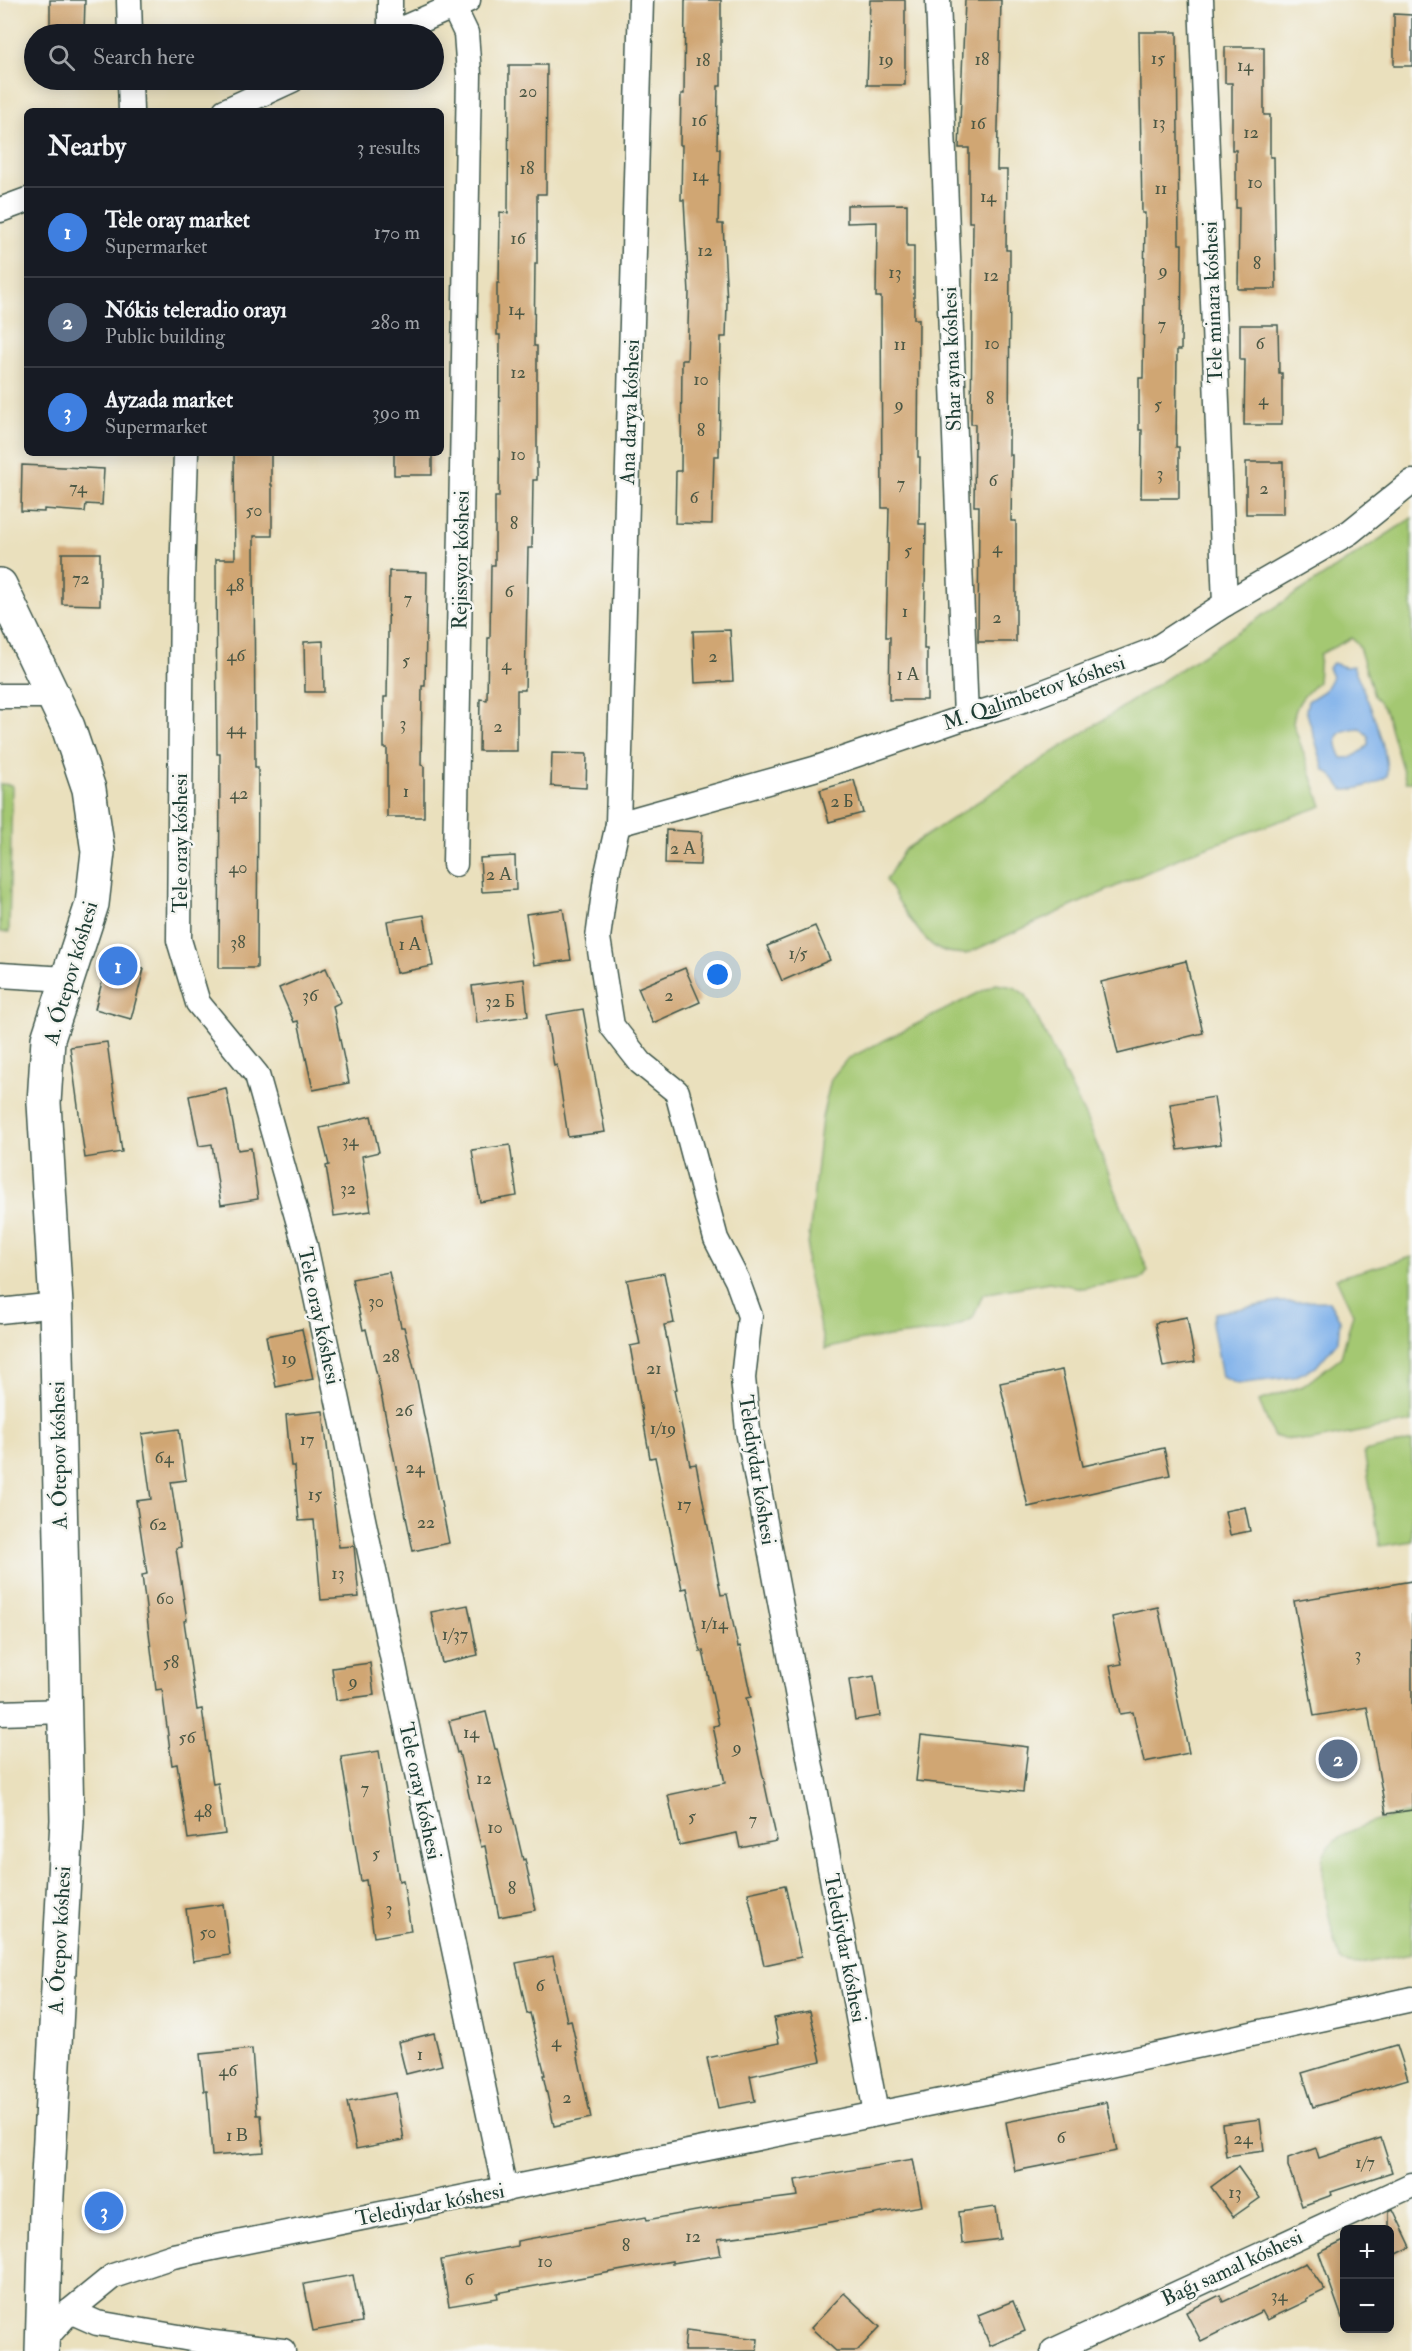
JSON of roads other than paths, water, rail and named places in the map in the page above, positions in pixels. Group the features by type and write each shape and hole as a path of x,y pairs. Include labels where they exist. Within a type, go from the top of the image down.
{"street":[{"path":"129,0 130,24"},
{"path":"390,0 390,24"},
{"name":"Ana darya kóshesi","path":"618,824 641,0"},
{"name":"Shar ayna kóshesi","path":"938,0 966,717"},
{"name":"Tele minara kóshesi","path":"1201,0 1225,604"},
{"path":"414,24 461,4"},
{"name":"Rejissyor kóshesi","path":"455,864 470,74 461,4"},
{"path":"130,90 131,108"},
{"path":"231,108 270,90"},
{"path":"0,210 24,201"},
{"name":"Tele oray kóshesi","path":"186,456 182,580 179,940 198,1003 257,1075 305,1245 505,2190"},
{"name":"M. Qalimbetov kóshesi","path":"618,824 814,769 1023,700 1154,650 1225,604 1350,532 1412,482"},
{"name":"A. Ótepov kóshesi","path":"0,585 68,727 89,789 98,852 92,904 48,1039 44,1103 56,1305 67,1820 46,2214 42,2346"},
{"path":"0,696 54,696"},
{"name":"Telediydar kóshesi","path":"618,824 606,878 598,938 612,1026 641,1063 677,1092 716,1239 738,1280 750,1316 743,1378 748,1431 876,2113"},
{"path":"0,975 67,979"},
{"path":"0,1311 56,1305"},
{"path":"0,1713 65,1712"},
{"name":"Telediydar kóshesi","path":"42,2346 70,2311 114,2276 173,2256 1110,2067 1412,1999"},
{"name":"Baǵı samal kóshesi","path":"1053,2351 1412,2185"},
{"path":"70,2311 97,2323 214,2343 283,2351"}],"water":[{"path":"1333,663 1345,667 1353,666 1370,705 1384,750 1387,776 1372,784 1343,790 1324,769 1306,710 1308,701 1324,691 1332,677 1328,668","holes":["1360,728 1368,736 1368,745 1363,751 1342,758 1337,744 1341,733"]},
{"path":"1329,1301 1340,1320 1338,1341 1316,1367 1294,1377 1237,1384 1222,1377 1212,1323 1215,1313 1279,1302"}],"place":[{"name":"Tele oray market","path":"118,966"},
{"name":"Nókis teleradio orayı","path":"1338,1759"},
{"name":"Ayzada market","path":"104,2211"}]}
